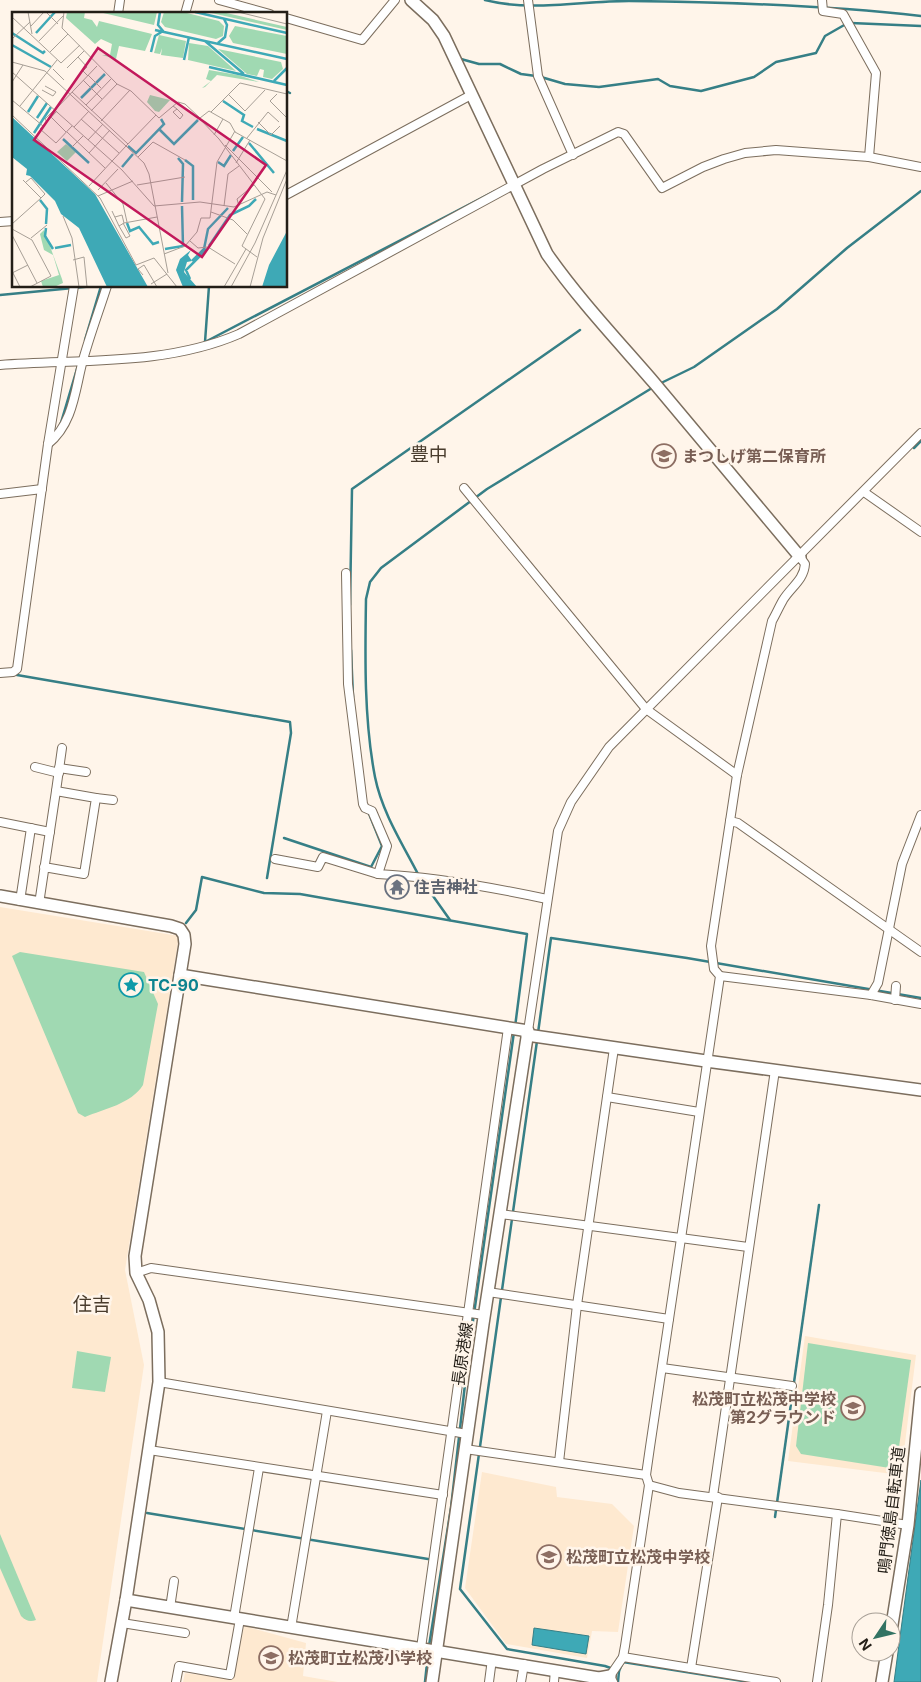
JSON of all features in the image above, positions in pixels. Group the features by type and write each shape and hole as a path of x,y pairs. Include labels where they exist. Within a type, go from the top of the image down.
{"street":[{"path":"219,0 263,12"},
{"path":"288,19 362,40 395,0"},
{"path":"411,0 433,20 444,36 548,254 577,294 805,564 803,576 783,599 772,622 737,776 711,946 714,969 720,976 871,995 921,1004"},
{"path":"822,0 823,11 843,14 876,72 869,157"},
{"path":"528,2 540,80 573,155"},
{"path":"288,194 471,95"},
{"path":"0,365 62,360 125,358 186,352 213,345 239,334 602,138 618,132 624,134 662,188 703,167 745,153 776,150 869,157 921,167"},
{"path":"0,673 13,672 17,669 48,444 74,288"},
{"path":"48,444 60,432 66,422 75,396 83,360 106,288"},
{"path":"527,1033 558,831 571,802 608,747 800,557 921,433"},
{"path":"464,488 646,709 737,776"},
{"path":"0,494 42,489"},
{"path":"864,492 921,532"},
{"path":"346,573 348,684 363,804 365,808 372,811 387,846 378,874"},
{"path":"39,904 62,748"},
{"path":"35,767 59,771 86,772"},
{"path":"56,791 113,800"},
{"path":"44,867 84,874 96,798"},
{"path":"871,995 878,983 902,864 921,815"},
{"path":"730,821 738,823 921,952"},
{"path":"0,822 50,832"},
{"path":"20,901 32,828"},
{"path":"276,859 318,867 323,857 378,874 409,875 494,888 547,899"},
{"path":"0,896 180,929 184,935 185,944 135,1256 136,1272 149,1300 158,1332 159,1382 126,1600 111,1682"},
{"path":"180,974 508,1028 614,1048 921,1090"},
{"path":"126,1600 524,1664 555,1670 576,1678 614,1680 623,1657 649,1485 646,1475 720,976"},
{"path":"895,1000 896,986"},
{"path":"429,1650 443,1495 508,1028"},
{"name":"長原港線","path":"432,1682 429,1650 465,1448 527,1033"},
{"path":"559,1462 577,1305 614,1048"},
{"path":"691,1668 715,1497 729,1377 775,1070"},
{"path":"607,1097 699,1112"},
{"path":"500,1214 748,1248"},
{"path":"136,1272 151,1268 484,1315"},
{"path":"488,1292 669,1319"},
{"path":"662,1368 792,1386"},
{"path":"159,1382 467,1434"},
{"name":"鳴門徳島自転車道","path":"894,1612 908,1525 921,1393"},
{"path":"291,1628 327,1411"},
{"path":"465,1448 646,1475"},
{"path":"149,1450 443,1495"},
{"path":"176,1682 179,1666 230,1675 259,1468"},
{"path":"649,1485 679,1493 908,1525"},
{"path":"817,1682 828,1604 837,1514"},
{"path":"170,1608 174,1581"},
{"path":"122,1623 185,1633"},
{"path":"623,1657 691,1668 738,1679 776,1682"},
{"path":"489,1682 492,1659"},
{"path":"882,1682 886,1662"},
{"path":"521,1682 524,1664"},
{"path":"554,1682 555,1670"}],"shaded area":[{"path":"0,907 179,936 125,1270 144,1365 97,1682 0,1682"},
{"name":"松茂町立松茂中学校 第2グラウンド","path":"805,1336 916,1355 901,1475 788,1461"},
{"name":"松茂町立松茂中学校","path":"482,1472 556,1487 557,1497 612,1504 634,1526 618,1632 592,1631 587,1658 506,1644 465,1588"},
{"name":"松茂町立松茂小学校","path":"244,1626 306,1643 303,1676 338,1682 183,1682 185,1673 233,1679"}],"green space":[{"path":"20,952 144,972 158,1004 143,1085 132,1097 85,1117 78,1113 12,956"},
{"name":"松茂町立松茂中学校 第2グラウンド","path":"808,1343 911,1360 896,1469 801,1454 796,1446"},
{"path":"77,1351 111,1357 105,1392 72,1388"},
{"path":"0,1534 36,1620 28,1621 21,1616 0,1568"}],"water":[{"path":"921,1480 921,1682 894,1682 897,1662 901,1662 901,1630"},
{"path":"534,1628 589,1636 586,1654 532,1645"}],"waterway":[{"path":"485,0 538,6 611,1 739,3 848,9 921,16"},
{"path":"851,23 921,26"},
{"path":"541,77 565,84 599,87 658,79 670,86 701,91 754,77 776,62 816,53 825,36 846,24"},
{"path":"461,59 479,64 500,64 521,74 536,76"},
{"path":"209,288 205,342 495,191"},
{"path":"659,384 694,367 777,309 847,248 921,191"},
{"path":"0,295 73,288"},
{"path":"85,340 100,288"},
{"path":"350,605 352,489 580,330"},
{"path":"60,426 79,362"},
{"path":"418,874 382,803 371,755 367,711 366,666 366,599 370,582 381,568 487,489 652,388"},
{"path":"914,448 921,441"},
{"path":"351,650 353,697"},
{"path":"17,675 290,722 291,733 267,878"},
{"path":"284,838 371,867 382,846 368,811"},
{"path":"186,923 196,910 202,877 264,893 300,894 527,934 515,1027"},
{"path":"421,879 450,920"},
{"path":"538,1033 551,938 687,958 921,998"},
{"path":"429,1646 451,1508 469,1349 514,1032"},
{"path":"537,1041 460,1589 507,1649 605,1666 619,1671 623,1662 749,1682"},
{"path":"775,1517 819,1205"},
{"path":"147,1513 428,1559"},
{"path":"425,1682 428,1654"},
{"path":"618,1682 619,1671"}],"place":[{"name":"まつしげ第二保育所","path":"664,456"},
{"name":"住吉神社","path":"397,887"},
{"name":"TC-90","path":"131,985"},
{"name":"松茂町立松茂中学校 第2グラウンド","path":"853,1408"},
{"name":"松茂町立松茂中学校","path":"549,1557"},
{"name":"松茂町立松茂小学校","path":"271,1658"}],"district":[{"name":"豊中","path":"429,454"},
{"name":"住吉","path":"92,1304"}]}
